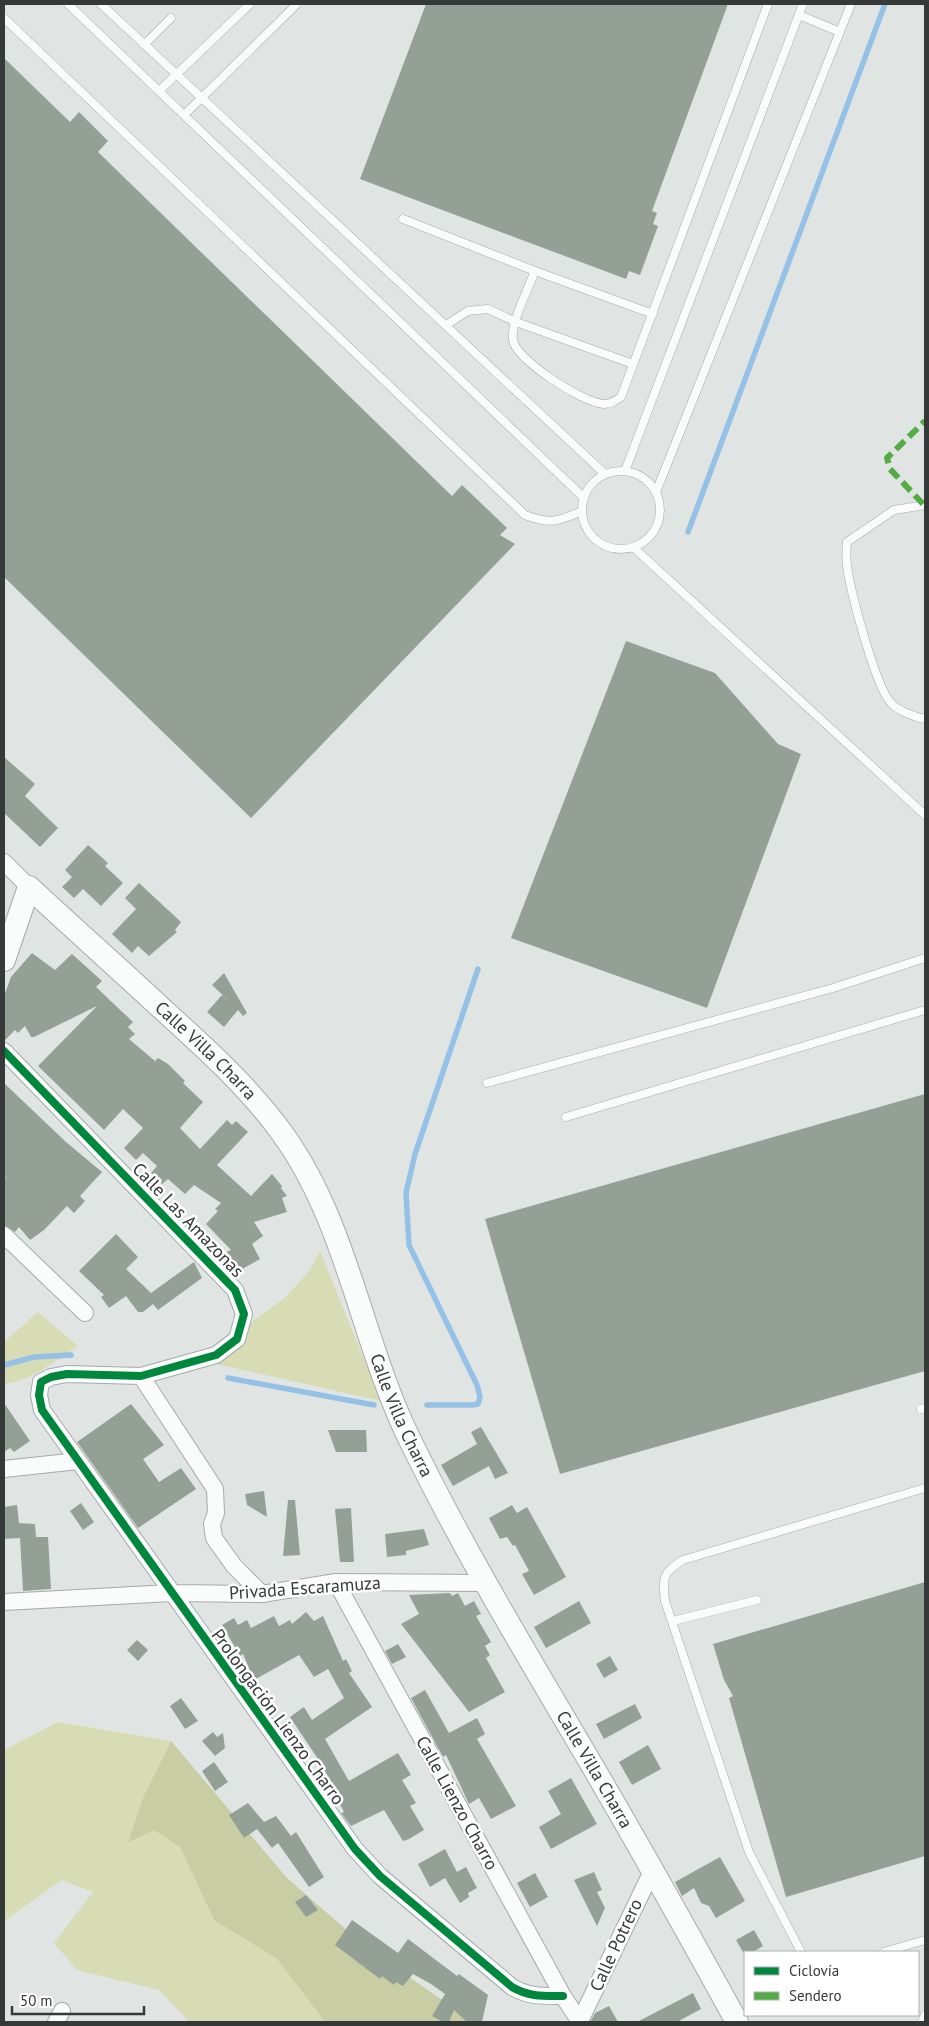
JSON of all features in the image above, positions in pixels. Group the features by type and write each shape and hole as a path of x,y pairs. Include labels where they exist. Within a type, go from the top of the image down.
{"street":[{"name":"Calle Villa Charra","path":"4,862 203,1046 281,1131 303,1163 344,1258 405,1430 486,1584 652,1868 737,2022"},
{"path":"4,960 29,887"},
{"name":"Calle Las Amazonas","path":"4,1051 235,1290 244,1314 236,1338 216,1355 141,1376 67,1374 51,1377 41,1382"},
{"path":"4,1235 85,1313"},
{"path":"141,1376 215,1489 216,1513 212,1524 214,1538 234,1566 262,1594"},
{"name":"Prolongación Lienzo Charro","path":"41,1382 39,1395 42,1410 355,1849 380,1876 512,1987 524,1994 534,1996 563,1996"},
{"path":"4,1469 78,1461"},
{"name":"Privada Escaramuza","path":"4,1602 171,1592 262,1594 336,1582 486,1584"},
{"name":"Calle Lienzo Charro","path":"336,1582 563,1996 580,2022"},
{"name":"Calle Potrero","path":"580,2022 652,1868"}],"lane":[{"path":"68,4 584,498"},
{"path":"101,4 604,474"},
{"path":"158,91 250,4"},
{"path":"184,115 202,100 297,4"},
{"path":"535,271 516,322 512,337 514,346 554,382 584,398 602,404 612,403 621,397 768,4"},
{"path":"625,471 803,4"},
{"path":"656,492 851,4"},
{"path":"799,15 840,32"},
{"path":"4,18 525,515 543,522 564,518 582,511"},
{"path":"144,45 171,18"},
{"path":"403,219 535,271 653,314"},
{"path":"446,325 468,311 488,309 516,322 633,364"},
{"path":"625,471 643,477 656,492 660,510 655,529 642,543 633,547 612,548 602,544 587,529 582,511 584,498 589,488 604,474 625,471"},
{"path":"925,505 894,510 847,542 846,553 848,573 874,668 890,703 914,716 925,719"},
{"path":"633,547 925,815"},
{"path":"487,1083 833,988 925,958"},
{"path":"566,1117 925,1010"},
{"path":"800,1951 749,1852 666,1601 663,1584 669,1569 683,1560 925,1488"},
{"path":"673,1621 757,1600"},
{"path":"887,1951 925,1940"},
{"path":"922,2022 925,2015"}],"green space":[{"path":"320,1251 381,1401 216,1364 216,1355 239,1331 285,1298 310,1270"},
{"path":"38,1312 78,1346 24,1379 4,1384 4,1342"},
{"path":"58,1722 171,1741 144,1795 129,1843 154,1830 180,1847 214,1920 277,1959 325,2022 189,2022 159,1990 77,1970 54,1943 93,1892 62,1880 4,1921 4,1750"},
{"path":"171,1741 287,1878 366,1947 474,2022 325,2022 277,1959 214,1920 180,1847 154,1830 128,1843 144,1795"}],"building":[{"path":"426,4 728,4 652,211 657,213 653,224 658,226 640,275 629,271 626,279 360,179"},
{"path":"4,58 70,122 79,112 108,141 98,152 452,496 462,485 507,528 500,535 515,544 251,818 4,577"},
{"path":"626,641 715,673 778,744 801,754 707,1008 511,938"},
{"path":"4,757 35,784 25,796 58,828 40,847 4,813"},
{"path":"88,845 108,863 105,866 123,883 101,906 83,889 74,898 62,887 72,877 65,870"},
{"path":"139,883 181,922 175,930 177,932 149,956 138,946 132,953 112,934 136,909 125,898"},
{"path":"32,953 55,970 72,954 102,981 96,987 133,1022 128,1027 135,1034 129,1039 155,1061 158,1058 168,1064 185,1081 183,1083 203,1102 180,1128 200,1149 227,1120 232,1125 236,1121 248,1132 217,1165 251,1196 272,1174 282,1186 281,1188 287,1196 282,1198 287,1212 254,1222 263,1236 252,1244 260,1259 237,1272 226,1252 231,1250 206,1224 218,1211 215,1209 221,1203 194,1185 185,1194 168,1179 162,1184 151,1173 157,1166 143,1153 136,1160 124,1148 143,1128 123,1109 104,1130 38,1066 97,1006 34,1037 31,1037 25,1026 18,1033 15,1030 4,1041 4,996 11,977"},
{"path":"224,973 247,1013 243,1016 238,1010 224,1027 207,1012 222,995 230,1002 212,985"},
{"path":"4,1083 66,1142 102,1172 80,1196 85,1201 74,1213 67,1206 44,1230 30,1240 19,1227 15,1232 4,1225 4,1179 6,1177 4,1175"},
{"path":"925,1094 925,1371 560,1474 485,1219"},
{"path":"116,1234 138,1257 126,1269 151,1293 194,1262 202,1278 158,1310 153,1304 143,1312 138,1312 126,1296 109,1308 101,1297 104,1295 79,1271"},
{"path":"4,1403 30,1441 14,1452 10,1448 4,1452"},
{"path":"131,1404 164,1445 143,1459 159,1482 181,1468 196,1489 138,1528 77,1442"},
{"path":"481,1427 508,1473 495,1479 489,1466 453,1486 441,1465 477,1444 471,1432"},
{"path":"328,1430 366,1430 367,1452 336,1452"},
{"path":"264,1491 267,1517 247,1505 245,1494"},
{"path":"288,1500 295,1500 300,1555 283,1556"},
{"path":"81,1503 94,1522 83,1530 70,1511"},
{"path":"17,1505 19,1523 35,1524 36,1537 48,1537 51,1589 23,1591 20,1538 4,1539 4,1507"},
{"path":"512,1505 517,1513 527,1507 566,1577 534,1595 522,1574 529,1571 515,1545 513,1546 507,1537 500,1539 489,1518"},
{"path":"351,1508 354,1562 340,1562 335,1509"},
{"path":"424,1529 429,1545 406,1551 406,1555 387,1557 385,1534"},
{"path":"925,1582 925,1856 786,1897 729,1698 733,1696 724,1680 713,1644"},
{"path":"450,1593 452,1596 458,1593 465,1606 474,1601 481,1614 476,1616 491,1642 485,1646 490,1655 486,1658 505,1692 469,1712 401,1624 419,1614 409,1595"},
{"path":"579,1601 591,1623 546,1648 534,1627"},
{"path":"306,1612 314,1621 323,1616 343,1661 346,1659 352,1671 349,1673 372,1707 325,1739 349,1781 398,1753 411,1775 402,1780 416,1803 410,1806 424,1830 409,1839 403,1841 384,1810 351,1826 341,1813 344,1812 335,1795 338,1793 290,1717 304,1707 312,1720 344,1698 328,1669 314,1677 299,1655 254,1680 243,1654 240,1656 222,1625 234,1618 238,1625 247,1620 251,1628 274,1616 279,1626 290,1620 292,1624"},
{"path":"137,1640 148,1650 138,1661 127,1650"},
{"path":"398,1644 406,1657 392,1664 385,1651"},
{"path":"610,1656 618,1670 604,1678 596,1664"},
{"path":"425,1690 449,1733 477,1718 485,1734 477,1739 516,1806 491,1819 479,1798 469,1804 446,1755 443,1757 411,1698"},
{"path":"181,1698 198,1721 185,1729 170,1706"},
{"path":"635,1704 642,1718 604,1739 596,1724"},
{"path":"213,1732 217,1737 223,1733 225,1748 215,1756 202,1741"},
{"path":"648,1745 661,1769 632,1785 619,1762"},
{"path":"214,1762 228,1782 215,1791 202,1771"},
{"path":"571,1778 597,1824 551,1849 539,1827 561,1814 548,1791"},
{"path":"248,1803 264,1822 276,1816 291,1836 296,1832 324,1877 309,1887 278,1843 272,1848 257,1829 244,1838 229,1815"},
{"path":"445,1849 457,1872 466,1867 477,1888 468,1893 469,1897 460,1903 445,1878 430,1887 418,1864"},
{"path":"720,1857 745,1901 716,1918 709,1906 701,1903 694,1888 682,1896 675,1882"},
{"path":"594,1872 602,1890 597,1892 605,1908 597,1926 574,1880"},
{"path":"535,1873 548,1897 530,1907 517,1883"},
{"path":"306,1895 318,1910 306,1917 295,1902"},
{"path":"352,1920 398,1953 408,1939 457,1976 459,1974 488,1995 482,2022 467,2022 454,2010 449,2022 443,2022 432,2016 445,1994 431,1984 413,1974 403,1986 396,1982 394,1985 382,1976 380,1979 335,1945"},
{"path":"754,1930 763,1946 755,1951 743,1952 736,1940"},
{"path":"693,1993 701,2009 677,2022 637,2022"},
{"path":"609,2006 618,2022 590,2022 595,2013"}],"waterway":[{"path":"688,532 885,4"},
{"path":"427,1405 473,1405 478,1404 480,1397 477,1385 409,1245 406,1193 415,1154 478,969"},
{"path":"4,1365 34,1357 71,1355"},
{"path":"228,1378 374,1405"}],"marked path":[{"path":"923,504 890,469 887,458 925,421"}],"cycle path":[{"path":"4,1051 235,1290 244,1314 237,1339 216,1355 141,1376 67,1374 51,1377 41,1382 39,1395 42,1410 355,1849 380,1876 512,1987 530,1994 563,1996"}]}
